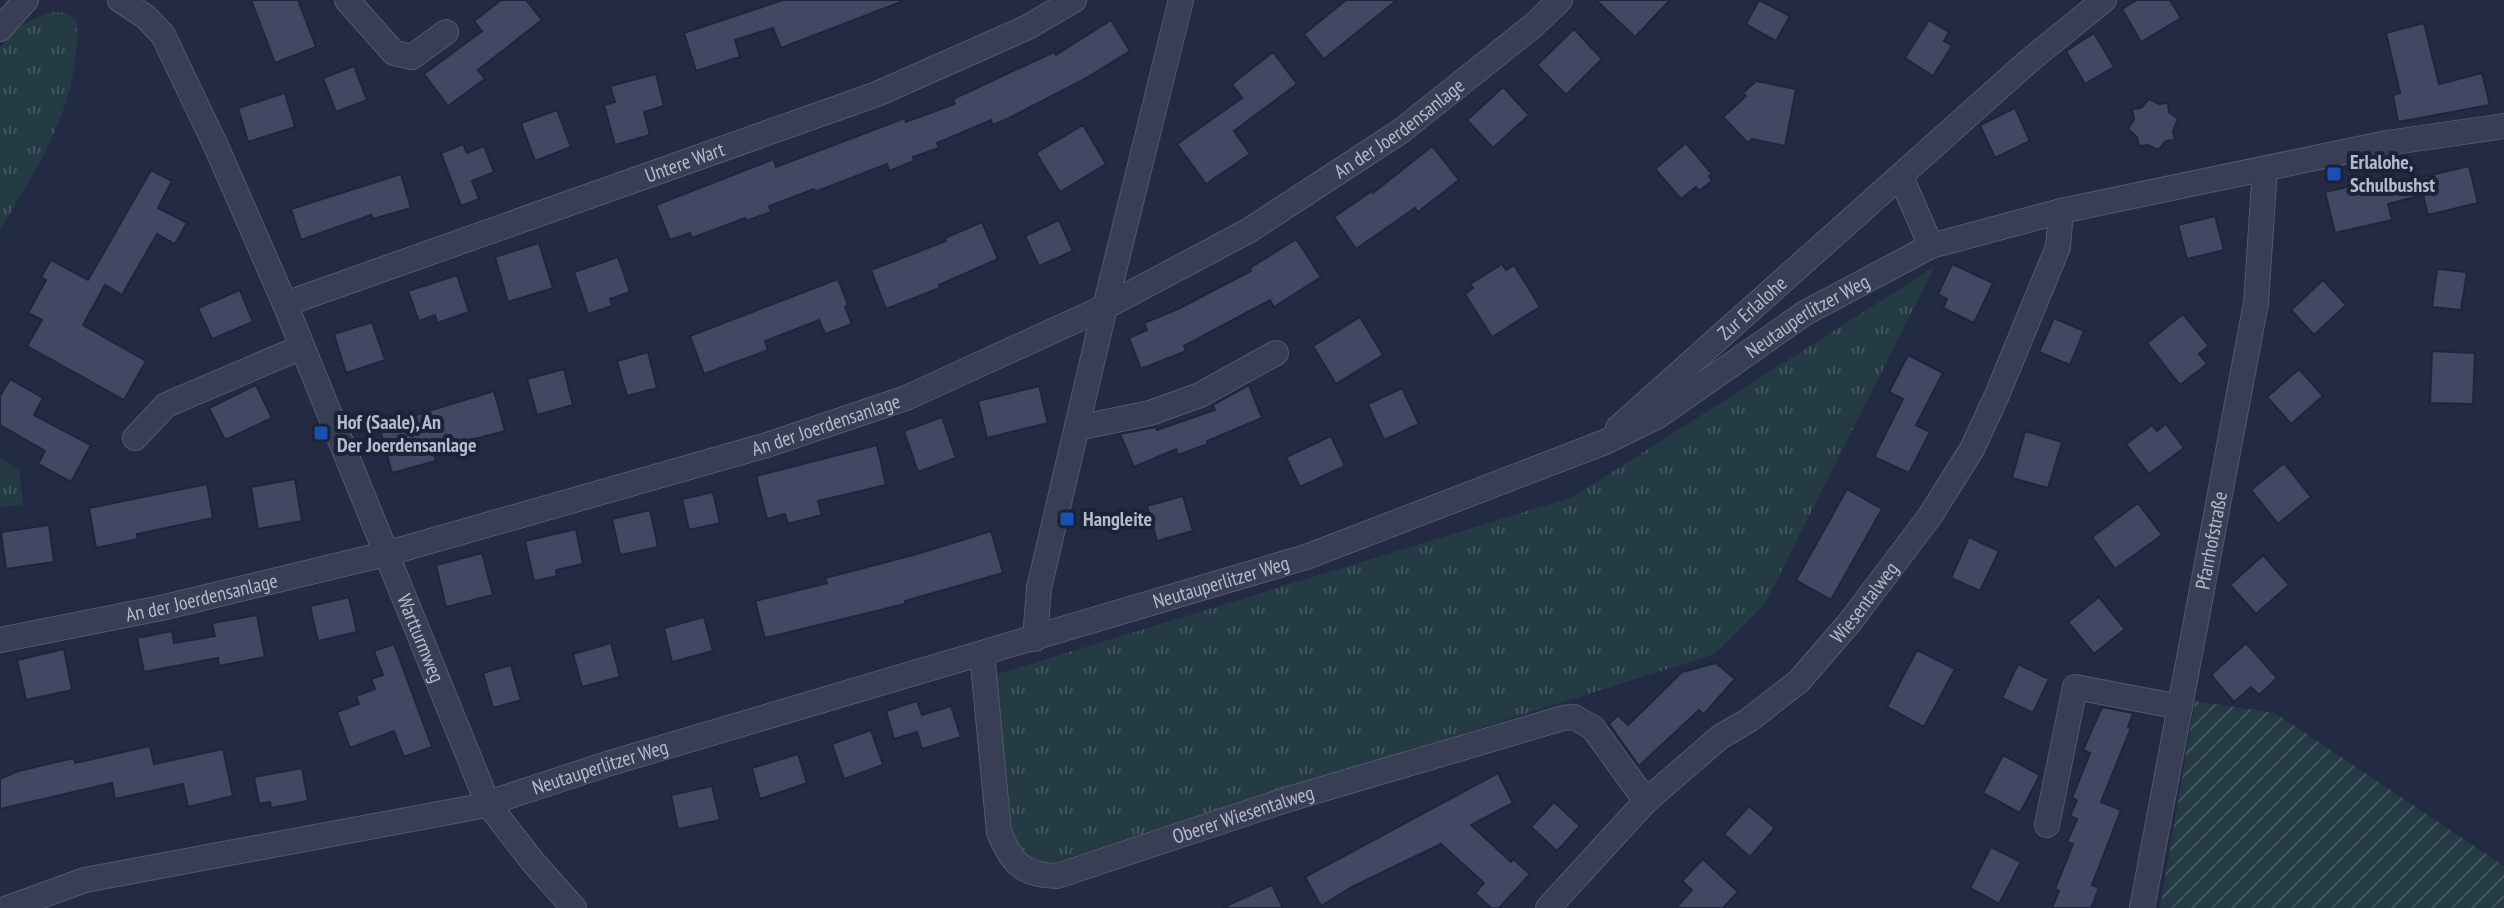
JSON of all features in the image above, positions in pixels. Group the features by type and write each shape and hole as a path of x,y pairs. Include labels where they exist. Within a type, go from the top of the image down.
{"street":[{"path":"0,29 26,0"},
{"name":"Wartturmweg","path":"120,0 154,8 163,35 216,146 285,304 488,804 574,908"},
{"path":"347,0 394,53 412,57 446,32"},
{"name":"Untere Wart","path":"285,304 877,94 1028,27 1074,0"},
{"path":"1035,639 1039,588 1181,0"},
{"name":"An der Joerdensanlage","path":"0,640 161,608 385,554 767,445 906,398 1105,307 1248,231 1401,131 1534,25 1560,0"},
{"name":"Zur Erlalohe","path":"1605,442 1633,412 2030,60 2104,0"},
{"name":"Neutauperlitzer Weg","path":"8,908 85,880 488,804 607,764 1306,557 1605,442 1658,416 1805,313 1931,246 2061,211 2387,143 2504,126"},
{"name":"Pfarrhofstraße","path":"2142,908 2256,303 2265,169"},
{"path":"1901,177 1931,246"},
{"name":"Wiesentalweg","path":"1548,908 1646,801 1720,737 1749,720 1799,681 1850,622 1930,516 1972,449 1997,395 2058,247 2061,211"},
{"path":"135,438 166,405 302,347"},
{"path":"1077,428 1150,413 1200,395 1276,353"},
{"name":"Oberer Wiesentalweg","path":"982,654 999,832 1006,850 1020,866 1035,875 1057,876 1289,799 1563,718 1583,720 1593,728 1646,801"},
{"path":"2047,825 2075,687 2180,707"}],"green space":[{"path":"52,12 66,13 77,22 72,79 55,132 0,230 0,48 23,26"},
{"path":"1934,267 1765,604 1715,654 1052,863 1034,865 1008,847 992,676 1573,497"},
{"path":"0,458 19,471 23,504 0,508"},
{"path":"2195,701 2275,713 2504,866 2504,908 2160,908"}],"building":[{"path":"251,0 298,0 316,47 275,63"},
{"path":"501,0 526,0 542,20 478,70 485,79 448,106 424,74 482,31 474,21"},
{"path":"783,0 906,0 781,48 773,28 735,40 740,57 696,71 684,33"},
{"path":"1346,0 1397,0 1324,59 1304,34"},
{"path":"1596,0 1670,0 1635,37"},
{"path":"1759,0 1790,16 1776,41 1746,24"},
{"path":"2137,0 2170,0 2181,18 2141,42 2122,9"},
{"path":"1111,20 1130,51 1083,80 1007,119 993,125 991,120 937,143 939,148 913,157 914,161 889,171 887,164 769,206 771,212 746,221 745,218 692,238 690,233 670,240 656,205 774,159 776,167 905,118 906,122 955,104 953,99 1054,52 1056,55"},
{"path":"1929,20 1949,32 1944,41 1952,46 1933,76 1905,58"},
{"path":"2424,23 2439,84 2482,73 2490,105 2398,122 2393,95 2400,93 2386,33"},
{"path":"1574,29 1602,59 1566,95 1537,65"},
{"path":"2094,33 2114,67 2085,84 2066,51"},
{"path":"1273,52 1297,84 1234,131 1250,154 1206,184 1177,144 1242,98 1232,84"},
{"path":"354,66 367,100 336,112 323,78"},
{"path":"656,74 664,106 644,112 650,135 615,145 604,105 615,102 610,86"},
{"path":"1756,81 1796,89 1785,146 1752,139 1748,143 1723,117 1746,96 1743,93"},
{"path":"1503,87 1529,115 1493,148 1467,120"},
{"path":"285,93 295,127 248,142 238,108"},
{"path":"2149,99 2159,104 2168,103 2169,112 2178,119 2173,131 2175,140 2166,141 2158,150 2148,145 2139,146 2137,137 2128,129 2134,119 2132,109 2141,108"},
{"path":"2015,108 2030,141 1995,158 1980,125"},
{"path":"557,110 571,147 535,161 521,123"},
{"path":"1083,125 1106,164 1060,192 1036,153"},
{"path":"1686,143 1712,174 1709,176 1712,181 1699,191 1696,187 1681,199 1655,169"},
{"path":"463,144 467,153 484,146 494,172 472,181 479,199 461,206 441,153"},
{"path":"1432,146 1459,180 1418,212 1415,208 1356,249 1334,217 1373,193"},
{"path":"2469,166 2478,203 2428,215 2423,195 2388,204 2392,220 2335,233 2325,192 2391,177 2393,184"},
{"path":"151,170 172,181 158,208 187,223 175,244 157,234 122,295 105,285 83,325 146,361 124,400 27,346 42,320 28,313 46,280 41,277 51,260 88,280"},
{"path":"401,174 411,208 373,219 371,215 301,240 291,209"},
{"path":"2215,216 2224,250 2187,259 2178,225"},
{"path":"1059,220 1073,251 1039,266 1025,236"},
{"path":"982,222 998,259 939,285 940,288 886,309 871,270 946,241 945,238"},
{"path":"1296,239 1321,277 1274,307 1270,300 1184,346 1186,351 1141,369 1129,338 1147,330 1144,323 1251,271 1250,268"},
{"path":"539,243 553,288 508,302 495,257"},
{"path":"618,257 630,292 610,299 612,306 588,314 574,272"},
{"path":"1502,264 1506,270 1514,265 1540,307 1492,337 1465,294 1473,288 1470,284"},
{"path":"1952,264 1993,283 1974,323 1943,308 1947,299 1938,294"},
{"path":"2437,269 2467,272 2461,310 2432,307"},
{"path":"457,275 469,312 437,323 435,315 419,321 408,291"},
{"path":"838,279 852,324 825,334 819,320 765,341 768,350 704,374 690,336"},
{"path":"2323,280 2346,305 2314,335 2291,310"},
{"path":"240,290 253,322 212,339 198,308"},
{"path":"2183,314 2209,346 2199,354 2207,364 2180,385 2147,343"},
{"path":"1360,317 1383,355 1336,384 1313,346"},
{"path":"2054,318 2084,331 2070,365 2039,352"},
{"path":"372,322 385,360 346,373 334,334"},
{"path":"2432,351 2475,353 2473,404 2430,403"},
{"path":"648,352 657,388 627,396 617,361"},
{"path":"1908,355 1943,373 1916,425 1930,432 1909,473 1874,457 1903,399 1889,392"},
{"path":"564,369 573,405 537,415 527,379"},
{"path":"2299,369 2323,396 2291,424 2267,397"},
{"path":"10,379 43,398 34,415 91,445 71,482 38,464 45,451 0,425 0,396"},
{"path":"256,385 272,418 225,440 209,408"},
{"path":"1249,385 1262,418 1207,441 1208,444 1178,455 1176,449 1134,467 1120,434 1156,427 1157,430 1215,410 1213,405"},
{"path":"1039,386 1048,423 987,438 978,401"},
{"path":"1402,388 1419,424 1384,440 1368,404"},
{"path":"494,391 505,431 433,450 436,461 392,473 379,426"},
{"path":"942,417 956,458 918,472 904,431"},
{"path":"2166,424 2184,448 2149,474 2126,444 2152,425 2157,431"},
{"path":"2025,431 2062,442 2048,488 2012,478"},
{"path":"1331,436 1345,466 1300,487 1286,457"},
{"path":"877,445 886,485 818,501 822,515 788,524 785,514 767,519 756,476"},
{"path":"2284,463 2311,497 2278,524 2251,490"},
{"path":"295,479 302,521 258,529 251,487"},
{"path":"207,484 213,518 137,534 138,539 96,548 89,508"},
{"path":"1847,489 1882,509 1831,600 1796,580"},
{"path":"713,492 720,523 689,530 682,499"},
{"path":"1183,496 1193,531 1157,541 1147,506"},
{"path":"2138,503 2162,535 2115,569 2092,537"},
{"path":"650,510 658,547 620,555 612,519"},
{"path":"49,525 54,562 6,569 1,532"},
{"path":"576,529 583,564 556,570 557,576 534,581 525,541"},
{"path":"991,531 1003,573 905,601 905,604 765,638 755,601 827,583 825,578"},
{"path":"1969,537 1999,551 1980,591 1951,578"},
{"path":"482,553 493,595 446,607 436,565"},
{"path":"2263,555 2289,585 2256,614 2230,585"},
{"path":"349,597 357,632 318,641 310,606"},
{"path":"2099,597 2125,629 2094,654 2068,622"},
{"path":"257,615 265,657 219,666 218,658 144,672 137,638 172,631 174,643 215,636 212,623"},
{"path":"704,617 713,651 672,662 664,628"},
{"path":"611,643 620,677 582,687 573,654"},
{"path":"2246,643 2277,678 2259,695 2251,687 2234,702 2211,675"},
{"path":"394,644 432,747 404,757 394,731 350,748 337,712 359,704 356,696 375,689 371,679 383,675 374,651"},
{"path":"64,649 72,690 26,700 17,660"},
{"path":"1917,650 1955,669 1924,727 1887,707"},
{"path":"1716,663 1735,679 1704,714 1699,710 1639,766 1609,724 1618,715 1628,725 1682,672"},
{"path":"2018,664 2049,679 2033,713 2002,698"},
{"path":"511,665 521,700 493,708 483,673"},
{"path":"917,701 922,715 951,706 961,737 922,749 917,732 894,739 886,711"},
{"path":"2102,707 2133,713 2128,727 2131,728 2101,802 2121,810 2092,885 2099,888 2091,908 2052,908 2059,891 2055,889 2073,844 2067,842 2077,819 2070,816 2077,800 2072,798 2090,753 2083,750"},
{"path":"871,730 883,765 844,779 832,744"},
{"path":"150,746 154,764 223,749 233,796 188,807 183,784 115,799 112,783 0,809 0,779 18,771 74,758 75,763"},
{"path":"798,754 807,783 760,799 752,768"},
{"path":"2003,755 2040,775 2020,813 1983,793"},
{"path":"302,768 308,801 271,808 270,802 259,804 254,777"},
{"path":"1498,773 1513,803 1471,825 1511,862 1513,859 1530,874 1499,908 1491,908 1475,893 1484,883 1441,844 1352,887 1321,906 1305,877"},
{"path":"712,786 720,820 678,829 671,795"},
{"path":"1554,802 1580,826 1557,851 1531,827"},
{"path":"1749,806 1775,828 1750,857 1724,834"},
{"path":"1991,847 2021,862 1999,904 1970,888"},
{"path":"1703,859 1738,892 1723,908 1676,908 1692,890 1682,881"},
{"path":"1272,885 1283,908 1222,908"}],"place":[{"name":"Erlalohe, Schulbushst","path":"2334,174"},
{"name":"Hof (Saale), An Der Joerdensanlage","path":"321,433"},
{"name":"Hangleite","path":"1067,519"}]}
